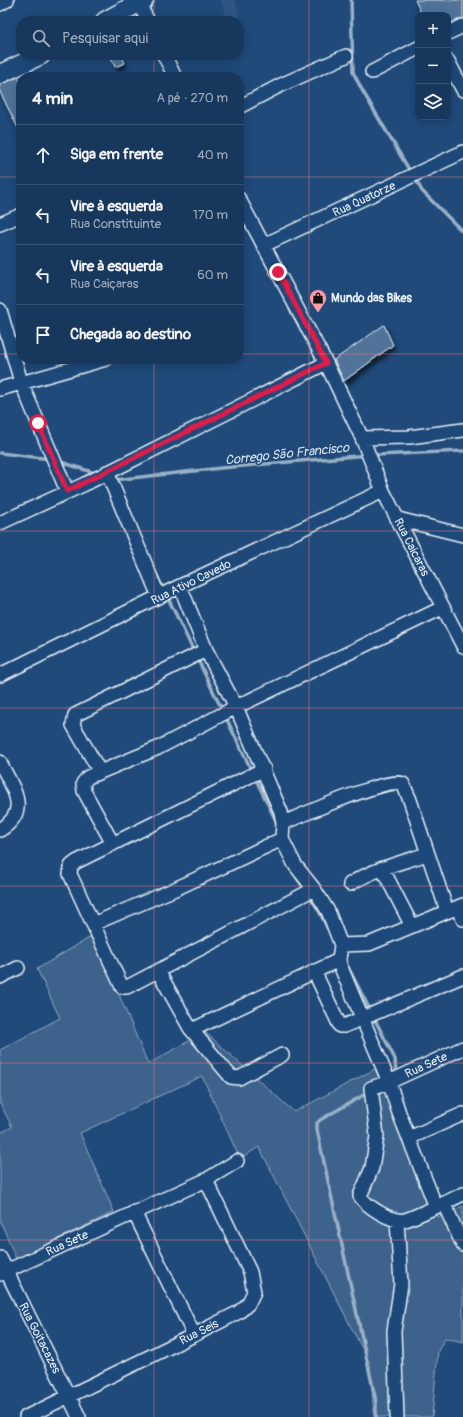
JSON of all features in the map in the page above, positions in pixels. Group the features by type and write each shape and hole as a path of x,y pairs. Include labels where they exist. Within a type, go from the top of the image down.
{"street":[{"path":"0,4 7,0"},
{"path":"114,16 140,1 146,16"},
{"path":"451,32 463,26"},
{"path":"372,72 415,50"},
{"path":"244,104 281,85 346,56"},
{"path":"0,74 30,60"},
{"path":"166,60 172,72"},
{"path":"451,67 463,90"},
{"name":"Rua Quatorze","path":"264,245 463,152"},
{"name":"Rua Caicaras","path":"244,208 326,363 363,442 383,491 442,608 463,646"},
{"path":"0,224 16,217"},
{"path":"0,310 21,382 67,491"},
{"path":"0,523 67,491 108,477 326,363"},
{"path":"0,389 88,364"},
{"path":"363,442 463,430"},
{"path":"108,477 159,597"},
{"name":"Rua Ativo Cavedo","path":"0,675 180,586 383,491"},
{"path":"398,519 463,535"},
{"path":"180,586 206,650 236,706 264,769 284,823 282,839 295,866 314,889 328,911 341,945 338,960 389,1082 428,1185 463,1245"},
{"path":"113,844 82,786 85,779 158,748 236,706 442,608"},
{"path":"100,772 73,725 75,715 206,650"},
{"path":"0,762 18,801 18,811 15,817 0,830"},
{"path":"264,769 71,866 70,874 122,987 127,987 314,889"},
{"path":"284,823 372,788 396,782 401,782 403,784 410,800 427,854 458,911 412,926 369,944 341,945"},
{"path":"93,924 175,889 282,839"},
{"path":"350,884 363,876 382,868 427,854"},
{"path":"382,868 412,926"},
{"path":"190,1028 196,1028 338,960"},
{"path":"0,977 18,968"},
{"path":"158,971 190,1028 231,1077 239,1078 282,1055"},
{"path":"314,971 340,1026 463,976"},
{"name":"Rua Sete","path":"397,1220 374,1210 360,1196 372,1168 376,1136 371,1088 389,1082 463,1048"},
{"path":"409,1138 463,1114"},
{"name":"Rua Sete","path":"3,1272 206,1180 237,1161"},
{"name":"Rua Seis","path":"26,1417 194,1335 239,1312 248,1304 254,1292 250,1272 206,1180"},
{"path":"397,1417 394,1331 402,1284 397,1220 405,1220 463,1194"},
{"path":"134,1212 194,1335"},
{"name":"Rua Goitacazes","path":"0,1258 3,1272 69,1395 79,1417"}],"shaded area":[{"path":"221,0 235,0 239,16 226,16"},
{"path":"94,935 148,1064 205,1032 294,1112 375,1069 438,1217 463,1206 463,1342 445,1338 438,1351 432,1417 374,1417 370,1364 259,1147 240,1159 202,1076 80,1133 114,1212 16,1259 0,1220 0,1133 12,1127 0,1103 0,1050 60,1018 37,969"}],"building":[{"path":"415,0 463,0 463,18 451,23 451,12 421,12"},
{"path":"112,60 124,60 125,63 115,67"},
{"path":"16,78 16,124 0,92 0,84"},
{"path":"384,325 393,345 344,381 334,360"}],"waterway":[{"path":"351,0 353,72 411,173"},
{"path":"415,178 422,191 463,232"},
{"name":"Corrego São Francisco","path":"114,480 221,468 356,456 463,451"},
{"path":"0,453 51,459"},
{"path":"58,461 98,474"},
{"path":"153,567 164,591"},
{"path":"167,596 277,823"},
{"path":"297,878 318,909 328,929"},
{"path":"347,965 395,1059 396,1075"},
{"path":"369,1092 320,1120 317,1123 317,1130 376,1402 376,1417"}],"place":[{"name":"Mundo das Bikes","path":"318,313"}],"route":[{"path":"38,423 67,491 85,484 273,388 326,363 278,272"}]}
